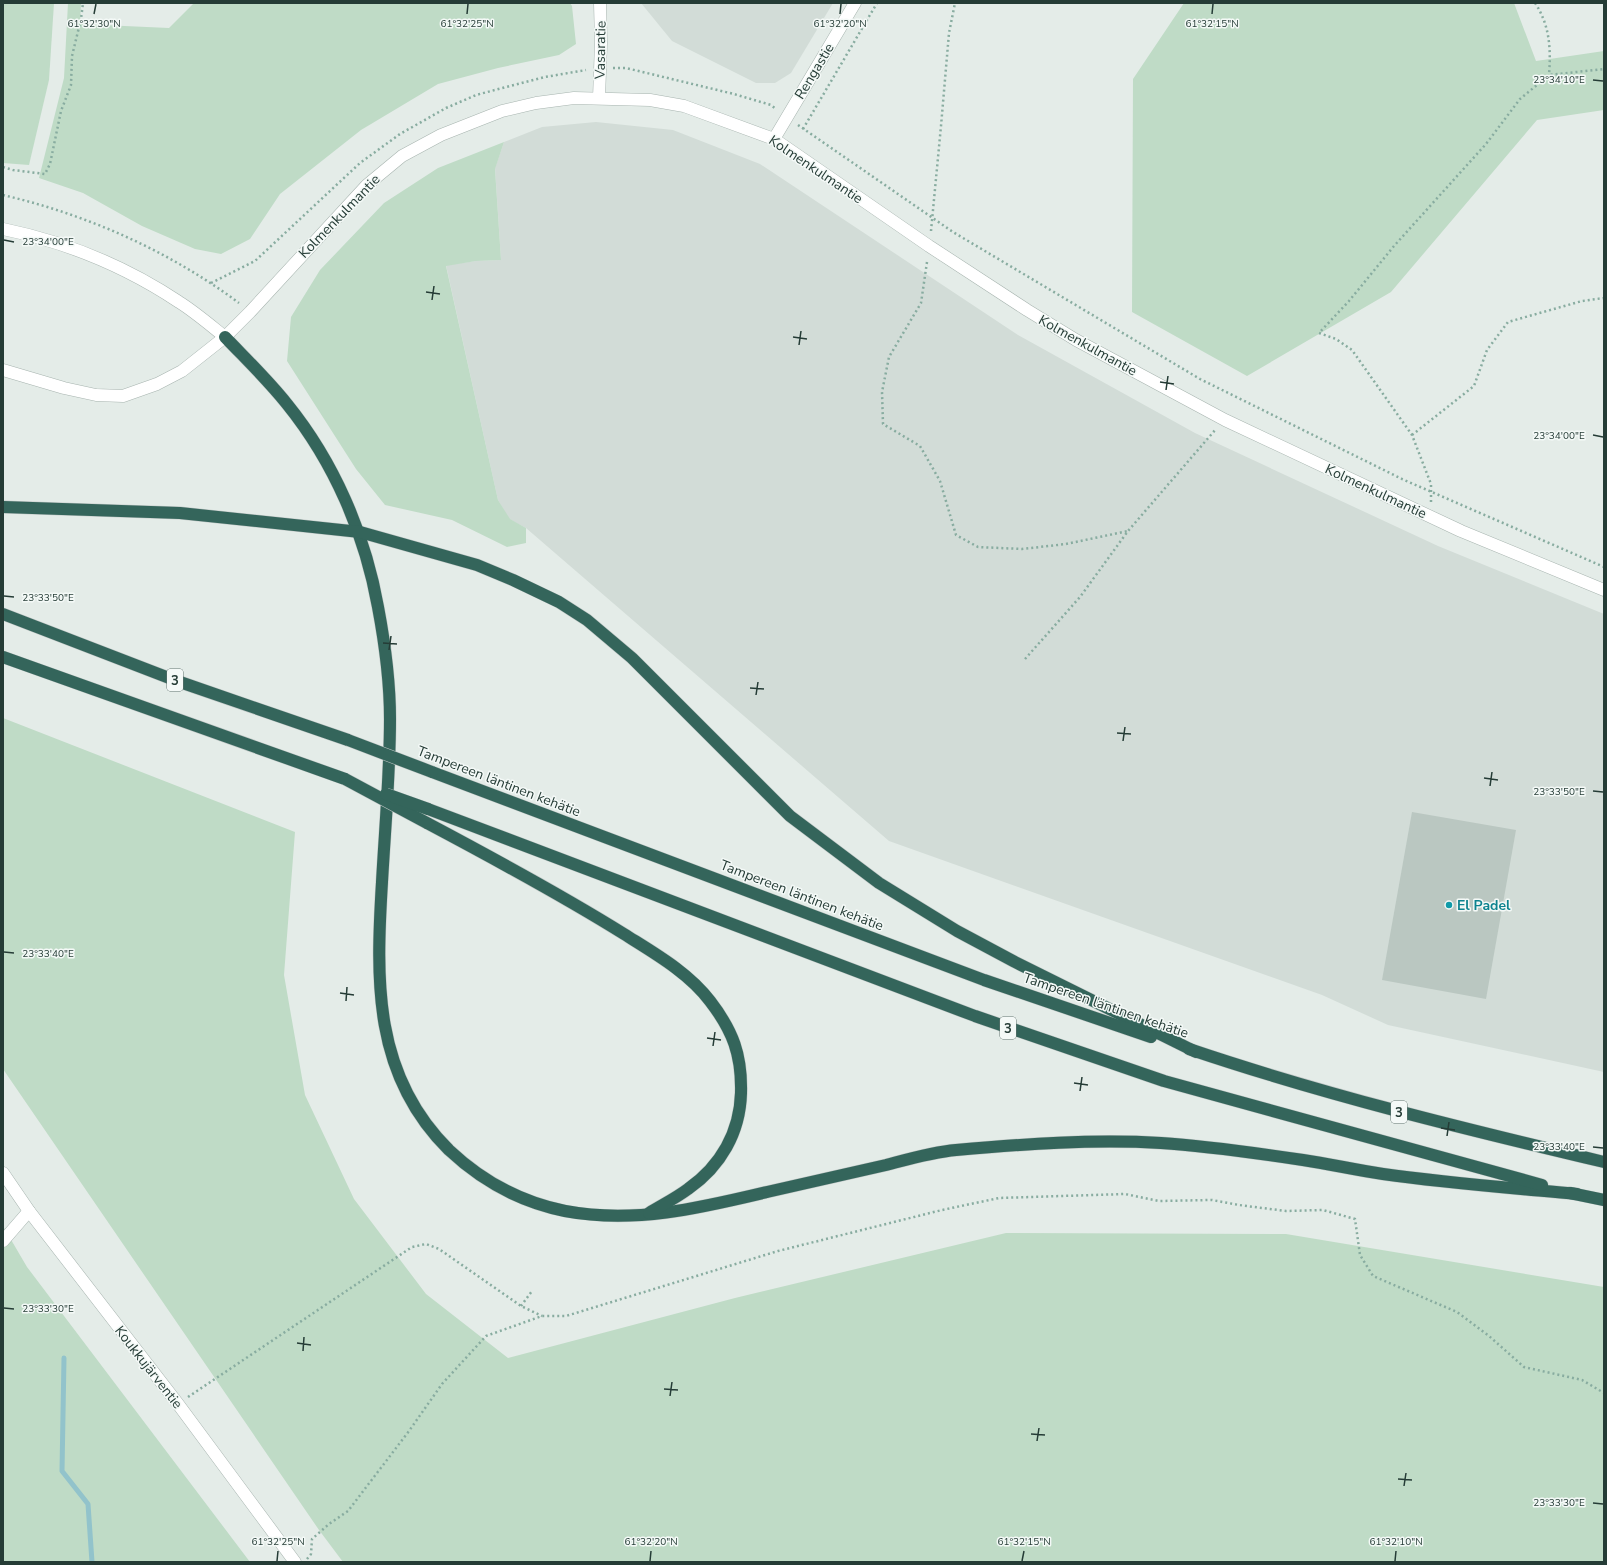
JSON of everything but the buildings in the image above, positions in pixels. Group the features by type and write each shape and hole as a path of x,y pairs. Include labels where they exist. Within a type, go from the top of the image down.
{"highway":[{"path":"225,337 287,403 311,436 331,471 360,532 377,601 387,667 390,725 378,946 379,989 384,1021 390,1048 397,1069 417,1111 430,1129 456,1156 476,1173 495,1186 537,1204 561,1210 614,1217 645,1215 699,1208 948,1150 1086,1142 1161,1144 1228,1150 1302,1160 1386,1174 1577,1194"},
{"path":"3,507 180,513 360,532 477,565 559,602 587,620 632,658 790,816 879,883 957,930 1015,962 1196,1052"},
{"name":"Tampereen läntinen kehätie","path":"3,614 177,681 348,740 984,980 1196,1052 1371,1104 1436,1122 1604,1162"},
{"name":"3","path":"3,657 428,809 975,1016 1164,1081 1577,1194 1604,1200"},
{"path":"345,779 520,872 594,915 656,953 688,978 709,1000 735,1041 740,1062 742,1082 741,1106 733,1136 724,1154 708,1172 689,1189 645,1215"}],"street":[{"name":"Vasaratie","path":"599,98 602,43 600,3"},
{"name":"Rengastie","path":"774,139 855,3"},
{"name":"Kolmenkulmantie","path":"225,337 250,312 366,184 402,156 441,135 502,112 536,103 574,98 650,100 684,106 774,139 929,246 1027,310 1076,340 1225,420 1461,531 1604,590"},
{"path":"3,229 25,233 79,250 133,274 180,302 225,337 182,371 157,384 123,396 96,395 64,388 3,370"},
{"name":"Koukkujärventie","path":"3,1173 29,1211 178,1404 295,1562"},
{"path":"3,1241 29,1211"}],"path":[{"path":"3,167 13,170 45,174 50,164 61,111 71,86 72,56 82,19 83,3"},
{"path":"804,129 876,3"},
{"path":"955,3 949,33 932,218 921,303 889,357 882,392 883,424 920,446 940,481 956,536 978,547 1022,549 1066,544 1128,531"},
{"path":"1535,3 1547,28 1551,51 1549,75"},
{"path":"212,283 255,261 360,163 400,134 446,108 476,96 545,77 600,67 626,68 734,94 771,105 953,232 1200,379 1402,479 1604,567"},
{"path":"1430,516 1432,484 1412,435 1352,350 1336,339 1319,333 1349,302 1394,246 1486,144 1520,100 1549,75 1604,69"},
{"path":"3,195 32,202 80,218 128,237 212,283 250,312"},
{"path":"1412,435 1474,386 1487,350 1508,322 1582,301 1604,298"},
{"path":"1025,659 1080,597 1128,531 1225,420"},
{"path":"304,1562 311,1554 312,1539 329,1524 348,1512 409,1431 442,1384 486,1336 542,1316 566,1316 778,1251 942,1210 999,1198 1125,1194 1159,1201 1212,1200 1286,1211 1323,1210 1355,1219 1360,1255 1373,1276 1457,1312 1489,1336 1524,1367 1582,1380 1604,1393"},
{"path":"178,1404 412,1247 426,1244 439,1249 521,1306 542,1316"},
{"path":"521,1306 532,1291"}],"shaded area":[{"path":"641,3 833,3 791,73 775,83 756,83 672,41"},
{"path":"596,122 673,130 760,164 1018,335 1195,433 1438,546 1604,614 1604,1072 1388,1025 1322,995 889,841 526,528 509,519 498,500 446,265 476,261 501,260 495,168 504,142 542,127"}],"green space":[{"path":"3,3 54,3 49,80 29,165 3,163"},
{"path":"68,3 81,3 80,24 169,28 194,3 570,3 572,6 576,44 559,55 498,68 438,84 361,130 280,194 250,239 221,254 195,249 142,226 83,193 39,178 64,78"},
{"path":"1184,3 1514,3 1536,61 1604,51 1604,110 1537,120 1391,292 1247,376 1132,312 1133,79"},
{"path":"504,142 495,169 501,260 476,261 446,266 498,500 510,519 526,528 526,543 507,547 452,520 385,505 356,469 287,361 291,317 320,270 384,203 438,168"},
{"path":"3,718 295,832 284,975 305,1095 354,1199 426,1294 508,1358 735,1298 1006,1233 1286,1234 1604,1287 1604,1562 343,1562 319,1530 3,1069"},
{"path":"3,1226 27,1267 250,1562 3,1562"}],"waterway":[{"path":"64,1358 62,1471 88,1504 92,1562"}],"place":[{"name":"El Padel","path":"1449,905"}]}
